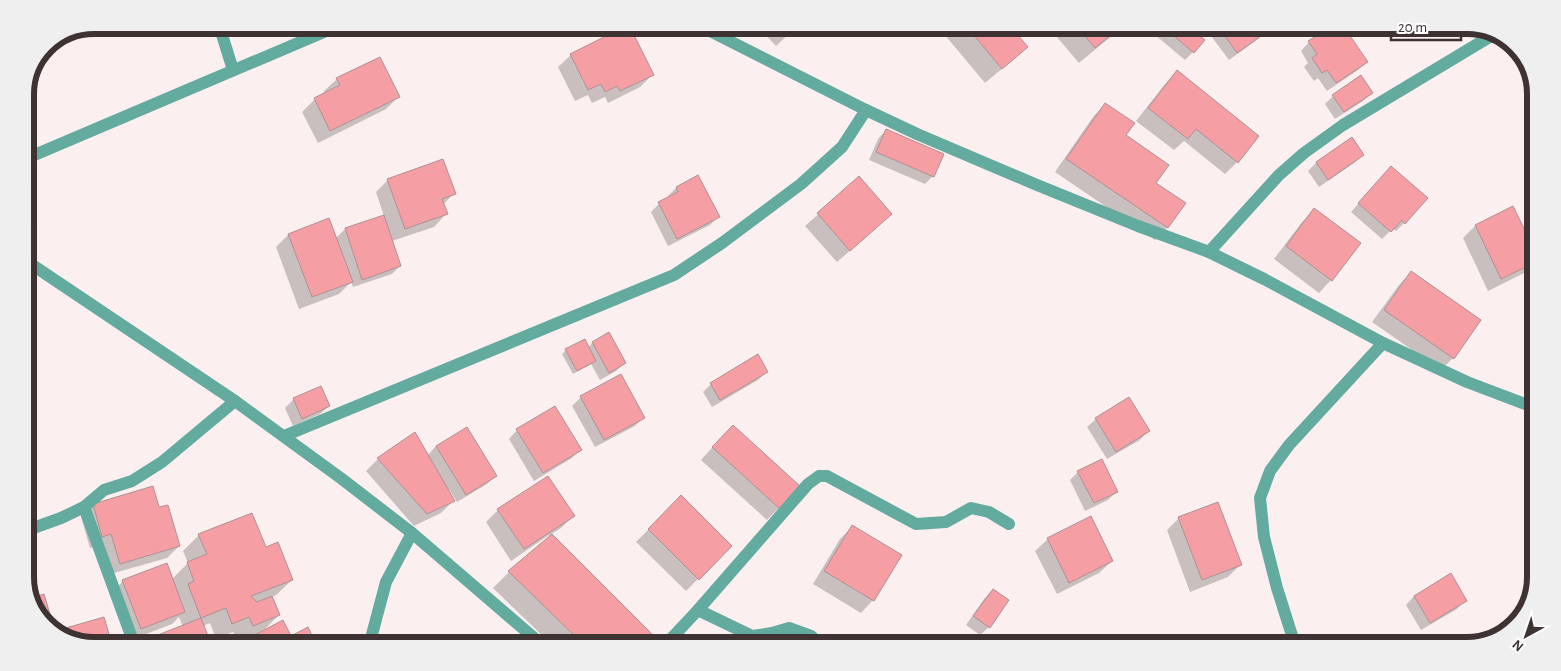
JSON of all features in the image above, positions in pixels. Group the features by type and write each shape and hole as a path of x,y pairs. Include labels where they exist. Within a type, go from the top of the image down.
{"street":[{"path":"222,34 233,70"},
{"path":"34,155 319,34"},
{"path":"716,34 866,110 1037,185 1208,252 1264,279 1383,343 1467,382 1527,405"},
{"path":"1208,252 1279,175 1304,153 1342,125 1488,38"},
{"path":"284,436 674,275 722,243 801,184 842,147 866,110"},
{"path":"34,266 235,401 342,479 412,533 533,637"},
{"path":"1292,637 1277,588 1264,536 1260,498 1270,471 1289,445 1383,343"},
{"path":"34,528 61,518 84,506 104,490 132,482 162,462 235,401"},
{"path":"673,637 808,484 819,476 827,476 916,524 946,522 971,508 989,512 1009,524"},
{"path":"84,506 132,637"},
{"path":"371,637 386,582 412,533"},
{"path":"698,610 752,636 789,628 812,637"}],"building":[{"path":"610,34 634,34 654,75 620,91 617,86 605,92 601,84 588,90 570,54"},
{"path":"973,34 1017,34 1028,47 1002,69"},
{"path":"1083,34 1112,34 1095,48"},
{"path":"1172,34 1198,34 1205,40 1194,53"},
{"path":"1224,34 1264,34 1237,53"},
{"path":"1319,34 1349,34 1368,62 1336,83 1327,70 1322,73 1312,58 1317,54 1308,41"},
{"path":"380,57 400,97 330,131 314,98 340,85 336,78"},
{"path":"1177,70 1259,136 1238,163 1196,129 1188,139 1148,108"},
{"path":"1361,75 1373,93 1344,112 1332,95"},
{"path":"1105,103 1135,123 1126,135 1169,165 1156,183 1186,203 1168,228 1066,159"},
{"path":"886,129 944,154 934,177 876,152"},
{"path":"1352,137 1364,155 1328,180 1316,162"},
{"path":"443,159 456,194 442,199 448,214 405,229 387,179"},
{"path":"1391,166 1428,198 1405,224 1402,220 1391,232 1358,203"},
{"path":"698,175 720,217 677,239 658,202 678,192 676,187"},
{"path":"859,176 892,214 850,251 817,213"},
{"path":"1513,206 1527,235 1527,266 1501,279 1475,225"},
{"path":"1314,208 1361,243 1332,281 1286,246"},
{"path":"384,215 401,266 362,280 345,228"},
{"path":"329,218 353,282 312,297 288,234"},
{"path":"1411,271 1481,320 1454,359 1384,310"},
{"path":"609,332 626,363 609,373 592,342"},
{"path":"585,339 596,361 577,371 565,349"},
{"path":"758,354 768,372 720,400 710,383"},
{"path":"621,374 645,418 604,440 580,396"},
{"path":"321,386 330,406 302,419 293,398"},
{"path":"1129,397 1150,431 1116,452 1095,418"},
{"path":"555,406 582,450 543,473 516,429"},
{"path":"733,425 800,486 780,509 712,447"},
{"path":"467,427 497,476 466,495 436,446"},
{"path":"415,432 455,501 427,514 377,458"},
{"path":"1102,459 1118,492 1094,503 1077,471"},
{"path":"548,476 575,516 524,549 497,509"},
{"path":"153,486 159,507 168,505 180,546 120,564 111,534 102,537 93,504"},
{"path":"681,495 732,546 699,580 648,529"},
{"path":"1218,502 1242,565 1202,580 1178,517"},
{"path":"252,513 266,547 278,542 293,580 251,596 257,602 272,596 280,615 253,626 249,617 232,624 226,608 201,618 188,584 194,581 187,562 207,554 198,534"},
{"path":"1091,516 1113,561 1069,583 1047,538"},
{"path":"852,525 902,555 874,601 824,571"},
{"path":"552,534 655,637 576,637 508,571"},
{"path":"167,563 185,612 141,629 122,580"},
{"path":"1451,573 1467,601 1430,623 1414,596"},
{"path":"993,589 1009,600 990,628 973,616"},
{"path":"44,594 52,621 46,614 37,596"},
{"path":"104,617 110,637 82,636 63,629"},
{"path":"201,618 208,637 153,637"},
{"path":"283,620 291,636 308,627 313,637 251,637"}]}
